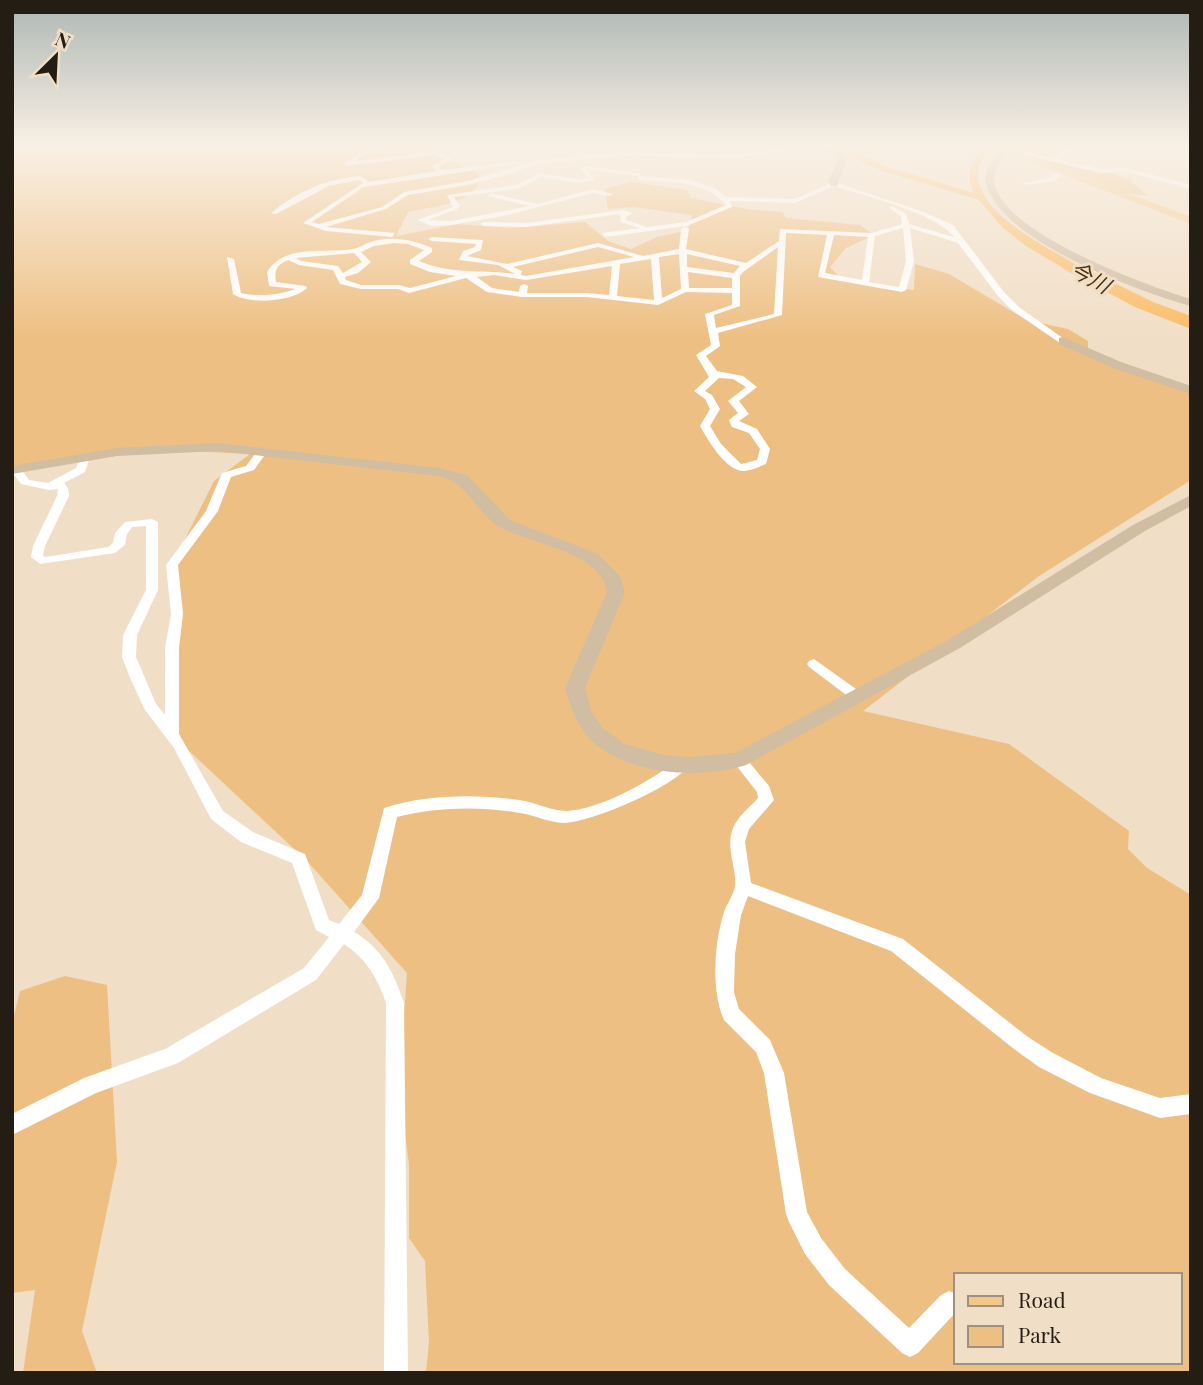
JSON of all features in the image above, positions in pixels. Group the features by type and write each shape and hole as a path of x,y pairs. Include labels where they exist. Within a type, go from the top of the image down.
{"main road":[{"path":"1161,210 1191,221"}],"street":[{"path":"274,213 280,210"},
{"path":"327,210 307,223 316,228 406,234"},
{"path":"316,228 378,210"},
{"path":"451,210 421,220 432,225 469,221 517,210"},
{"path":"606,235 687,224 721,210"},
{"path":"831,232 821,275 902,290 910,261 904,215 895,210"},
{"path":"906,210 950,227 1016,309 1063,341 1084,352 1191,390"},
{"path":"1007,210 1023,225 1113,276 1191,303"},
{"path":"469,221 496,225 527,225 622,212 630,213 622,216 624,221 651,229"},
{"path":"713,332 778,315 780,243 782,233 788,229 872,235 906,225 960,241"},
{"path":"685,229 685,290"},
{"path":"865,284 872,235"},
{"path":"432,239 480,242 478,248 466,253 462,258 507,266 526,278"},
{"path":"230,258 237,295 250,298 302,291 300,286 281,286 269,282 274,264 290,258 328,250 356,251 377,243 412,241 429,250 414,262 433,270 467,275 490,290 522,295 569,287 613,299 658,303 685,290 736,291"},
{"path":"714,374 714,378 699,391 709,397 715,409 705,426 738,467 755,466 762,462 765,449 753,431 736,425 734,420 744,414 733,401 752,387 739,378 714,374 701,355 716,346 709,314 736,306 736,276 745,265 780,243"},
{"path":"507,266 598,246 645,257"},
{"path":"341,276 355,271 366,262 356,251"},
{"path":"290,258 299,263 335,268 343,282 350,286 391,286 409,291 467,275 494,273 526,278 683,251 745,265"},
{"path":"655,256 658,303"},
{"path":"613,299 616,262"},
{"path":"569,287 571,270"},
{"path":"683,270 736,276"},
{"path":"522,295 526,278"},
{"path":"14,470 85,457 199,447 369,462 462,478 504,523 592,558 614,580 616,592 582,666 575,688 578,705 603,738 635,758 680,766 708,766 739,760 954,644 1139,528 1191,500"},
{"path":"172,735 172,648 177,614 172,565 224,491 226,475 250,468 262,452"},
{"path":"14,470 25,482 33,485 59,485 81,470 85,457"},
{"path":"59,485 63,488 63,496 39,546 37,557 40,560 111,550 119,545 121,533 129,524 147,521 154,526 150,556 152,590 130,635 129,657 150,706 172,735 217,815 247,837 299,859 322,925 363,945 385,973 395,1003 396,1373"},
{"path":"814,664 858,697"},
{"path":"739,760 764,790 766,800 742,826 737,842 743,887 732,915 726,954 725,992 731,1014 763,1046 774,1073 797,1214 813,1246 837,1277 909,1345 948,1303"},
{"path":"12,1125 91,1084 172,1056 310,974 370,898 390,812 415,805 504,806 564,817 605,807 668,778 680,766"},
{"path":"743,887 897,945 1021,1043 1046,1060 1097,1086 1160,1108 1191,1104"}],"green space":[{"path":"12,210 421,210 408,212 396,236 458,224 511,228 585,222 608,241 631,249 657,237 688,230 692,215 653,210 782,212 786,218 860,225 872,234 846,248 830,267 842,280 914,290 915,264 949,274 1027,320 1068,329 1088,341 1088,352 1191,393 1191,480 1039,576 863,711 1009,744 1129,831 1128,849 1147,868 1191,895 1191,1373 426,1373 429,1342 425,1261 409,1238 409,1164 399,1091 407,973 307,861 172,735 172,565 214,481 250,454 148,449 12,470"},
{"path":"65,976 107,985 117,1162 82,1331 97,1373 23,1373 35,1290 12,1293 12,1024 20,991"}],"water":[{"path":"1082,267 1153,302 1191,316 1191,329 1135,307 1062,268"}],"waterway":[{"name":"今川","path":"990,210 1006,226 1030,244 1094,281"}]}
